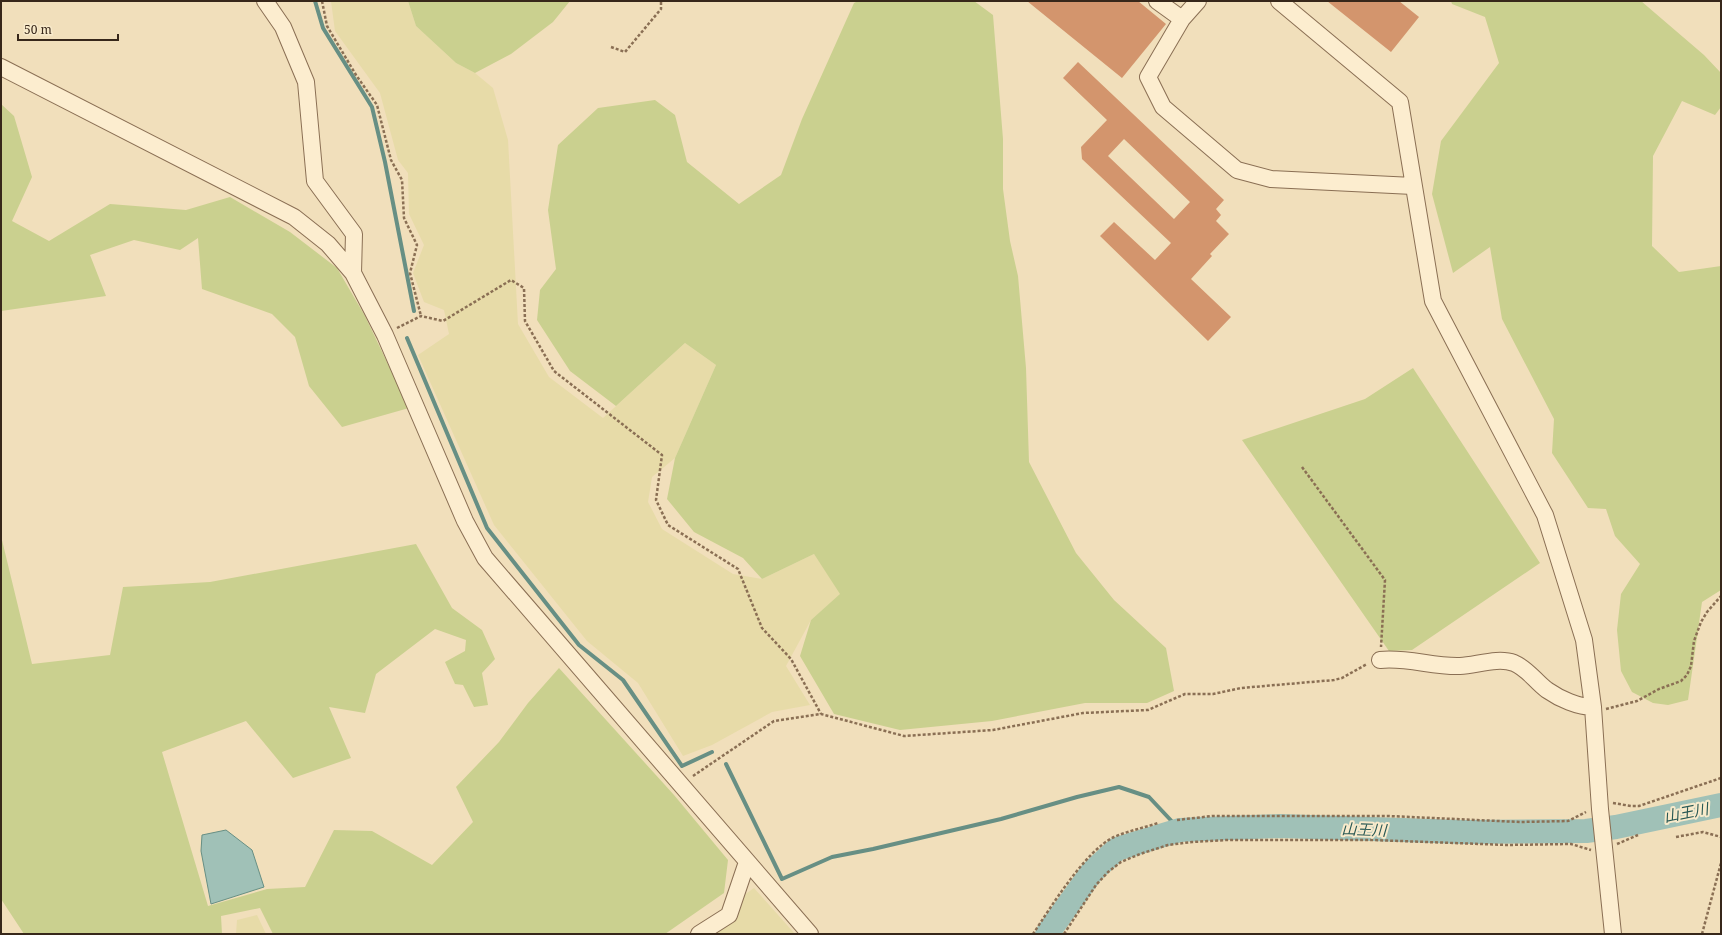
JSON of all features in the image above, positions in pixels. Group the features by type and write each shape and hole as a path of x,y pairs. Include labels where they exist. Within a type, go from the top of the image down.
{"street":[{"path":"265,1 283,27 306,82 315,181 354,234 353,273"},
{"path":"1157,1 1182,19"},
{"path":"1198,1 1182,19 1148,77 1163,106 1237,170 1271,179 1413,186"},
{"path":"1279,1 1400,102 1433,301 1545,515 1584,640 1593,709 1600,807 1613,934"},
{"path":"1,67 294,217 328,244 353,273 384,335 466,521 485,558 810,934"},
{"path":"1380,660 1400,659 1458,666 1504,661 1512,662 1529,672 1552,693 1584,707 1593,709"},
{"path":"699,934 729,914 747,862"}],"path":[{"path":"322,1 327,26 356,75 377,105 391,160 402,180 404,218 417,245 410,273 422,316"},
{"path":"612,47 625,52 661,9 661,1"},
{"path":"384,335 422,316 443,321 511,280 524,288 525,320 554,371 662,455 656,500 668,525 738,569 762,628 791,659 821,714"},
{"path":"680,785 774,721 821,714 904,736 993,730 1083,713 1148,710 1185,694 1212,694 1241,688 1334,680 1342,678 1369,663 1380,660 1385,580 1302,467"},
{"path":"1593,709 1626,704 1681,681 1687,675 1691,666 1694,641 1701,622 1707,612 1721,596"},
{"path":"1177,820 1212,816 1389,816 1520,822 1568,821 1613,803 1639,806 1721,778"},
{"path":"1033,934 1065,887 1098,848 1113,838 1158,823"},
{"path":"1676,837 1703,832 1721,837"},
{"path":"1064,934 1096,886 1108,872 1121,862 1168,845 1227,840 1373,840 1507,845 1570,844 1598,852 1638,834"},
{"path":"1702,934 1721,863"}],"shaded area":[{"path":"331,1 408,1 416,26 456,63 475,73 493,88 508,140 518,324 549,377 603,418 685,343 716,365 675,458 652,477 648,502 662,529 733,574 762,579 814,554 841,594 811,620 786,666 810,705 772,712 712,745 683,756 638,683 587,641 494,525 418,355 449,334 444,310 424,302 413,273 424,245 409,214 408,173 398,160 380,93 335,31"},
{"path":"754,888 795,934 715,934 737,919 744,895"},
{"path":"257,915 266,934 236,934 237,920"}],"green space":[{"path":"408,1 570,1 553,22 511,54 475,73 456,63 416,26"},
{"path":"858,1 974,1 993,15 1003,139 1003,189 1010,241 1018,276 1026,368 1029,462 1076,553 1114,600 1166,648 1174,691 1147,703 1085,703 992,721 900,730 834,714 800,656 811,620 840,594 814,554 762,579 743,558 694,532 667,499 675,458 716,365 685,343 616,406 570,371 537,320 540,290 556,269 548,210 558,145 598,108 655,100 675,115 687,162 739,204 781,175 802,119 854,3"},
{"path":"1451,1 1641,1 1704,55 1721,73 1721,107 1715,115 1682,101 1653,156 1652,246 1679,272 1721,266 1721,590 1702,602 1688,700 1668,705 1653,703 1632,692 1621,671 1617,630 1621,594 1640,564 1615,536 1606,509 1588,508 1552,453 1554,419 1502,319 1490,247 1453,273 1432,194 1441,141 1499,63 1485,17 1452,4"},
{"path":"1,104 14,116 32,177 12,221 49,241 110,204 186,210 230,197 290,232 337,268 365,316 409,408 342,427 309,386 295,337 272,314 202,289 198,238 180,250 134,240 90,255 106,296 1,311"},
{"path":"1413,368 1540,563 1412,650 1389,651 1242,440 1365,399"},
{"path":"1,536 32,664 110,655 123,587 210,582 416,544 452,608 482,630 495,659 482,673 488,705 474,707 463,685 455,684 445,662 465,651 466,640 435,629 376,674 365,713 329,707 351,758 293,778 246,721 162,752 208,906 267,889 305,887 334,830 372,831 432,865 473,822 456,787 499,742 528,703 559,668 674,795 728,860 724,893 665,934 273,934 260,908 221,916 222,934 24,934 1,899"}],"water":[{"path":"226,830 252,850 264,887 211,904 201,851 202,835"}],"building":[{"path":"1027,1 1138,1 1166,24 1122,78"},
{"path":"1327,1 1399,1 1419,17 1391,52"},
{"path":"1078,62 1224,200 1216,209 1221,215 1216,221 1229,234 1210,254 1212,256 1191,279 1231,317 1208,341 1100,236 1114,222 1155,260 1171,243 1082,159 1081,147 1107,120 1063,78","holes":["1124,139 1190,202 1174,219 1108,156"]}],"waterway":[{"path":"315,1 323,28 372,107 385,162 414,311"},
{"path":"407,338 487,528 579,645 623,680 682,766 712,752"},
{"path":"726,764 782,879 832,857 1001,819 1077,797 1119,787 1149,797 1180,830"},
{"name":"山王川","path":"1047,934 1092,872 1117,849 1180,830 1280,826 1464,832 1586,831 1616,827 1721,805"}]}
